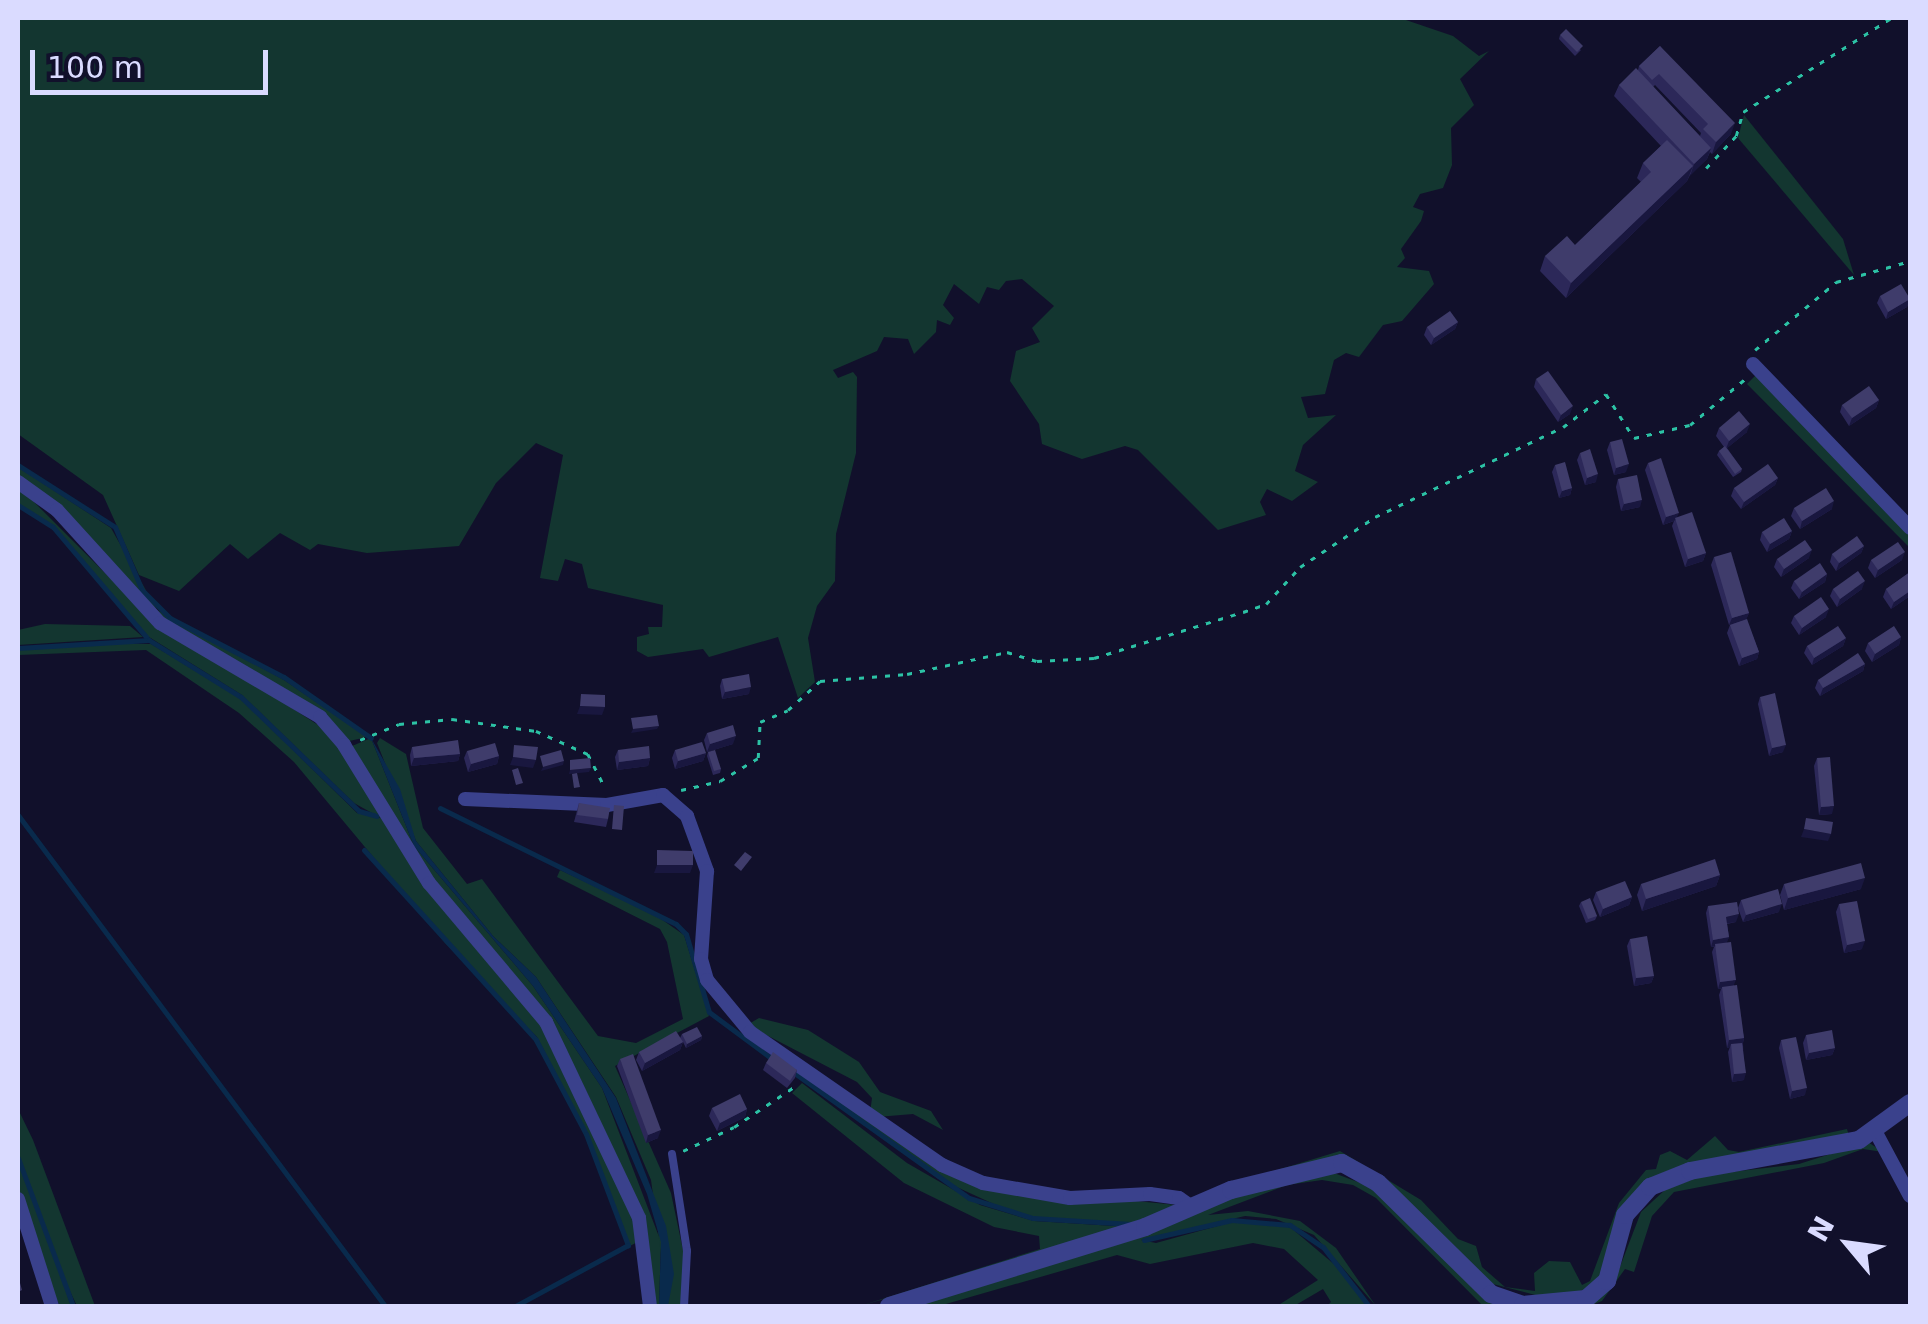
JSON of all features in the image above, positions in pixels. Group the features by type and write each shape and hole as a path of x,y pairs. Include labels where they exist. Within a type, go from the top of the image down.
{"street":[{"path":"1755,366 1910,528"},
{"path":"18,482 57,510 160,623 320,717 344,746 429,882 546,1022 639,1218 650,1306"},
{"path":"465,799 607,804 663,795 688,816 707,871 702,959 708,980 730,1014 942,1165 983,1182 1070,1198 1165,1196 1192,1207"},
{"path":"890,1306 1308,1166 1342,1163 1378,1184 1491,1294 1523,1305 1586,1299 1607,1281 1626,1215 1650,1187 1690,1171 1809,1154 1874,1129 1910,1103"},
{"path":"1874,1129 1910,1196"},
{"path":"18,1199 52,1306"}],"lane":[{"path":"672,1154 687,1251 684,1306"}],"path":[{"path":"1706,168 1736,136 1743,112 1891,18"},
{"path":"663,795 720,781 731,768 758,758 760,722 788,710 820,680 907,674 1007,652 1036,661 1094,658 1266,604 1300,567 1375,518 1563,428 1606,394 1634,438 1690,426 1755,366 1754,350 1816,294 1836,282 1910,261"},
{"path":"344,746 400,724 452,719 536,732 588,754 607,804"},
{"path":"672,1154 734,1127 808,1070"}],"green space":[{"path":"18,18 1400,18 1453,36 1479,56 1489,51 1460,79 1474,105 1451,128 1452,165 1443,188 1420,194 1413,207 1424,211 1421,221 1401,249 1405,258 1397,267 1429,271 1434,284 1402,321 1383,325 1359,357 1346,353 1334,360 1325,394 1301,397 1308,418 1336,415 1303,445 1295,471 1318,482 1292,501 1267,489 1260,502 1266,515 1218,530 1138,450 1125,446 1082,459 1042,444 1039,424 1010,381 1016,351 1040,342 1032,328 1054,306 1022,279 1006,281 999,290 987,287 979,304 954,284 943,305 954,318 950,325 937,320 936,332 914,354 908,339 884,337 877,351 833,370 838,378 853,372 857,377 856,453 836,534 835,581 817,606 808,638 815,682 798,698 778,637 709,657 703,649 648,657 637,651 637,637 649,634 648,627 662,627 663,605 588,588 582,564 565,559 558,581 540,578 563,455 536,443 496,483 459,546 367,553 318,544 310,550 280,533 248,559 230,544 179,591 139,575 103,495 18,434"},
{"path":"1744,115 1843,239 1854,275 1738,138"},
{"path":"1756,375 1910,536 1910,548 1747,384"},
{"path":"18,467 111,528 157,610 284,680 367,737 345,742 322,716 183,636 18,478"},
{"path":"18,486 147,615 329,732 382,814 535,1012 612,1159 641,1240 630,1246 587,1132 537,1037 445,943 294,762 239,713 146,650 18,655 18,649 69,643 151,644 241,699 357,813 381,818 354,803 242,695 149,637 55,527 18,503"},
{"path":"45,624 130,626 143,637 18,645 18,630"},
{"path":"371,738 414,846 533,986 602,1088 661,1242 659,1306 652,1306 616,1155 580,1078 435,884 352,746"},
{"path":"380,738 406,754 423,828 467,884 482,879 598,1036 636,1043 683,1019 667,942 660,929 557,877 560,870 654,914 684,935 709,1016 615,1066 671,1193 684,1255 681,1306 668,1306 651,1180 616,1097 536,977 493,936 416,841 377,743"},
{"path":"759,1018 808,1030 859,1062 880,1092 931,1111 943,1130 913,1114 877,1117 870,1113 872,1098 857,1082 747,1025"},
{"path":"805,1078 984,1186 1187,1206 1132,1223 1033,1217 998,1206 937,1178"},
{"path":"802,1083 907,1163 980,1205 1034,1221 1131,1227 860,1306 1040,1249 1039,1236 994,1227 904,1183 792,1093"},
{"path":"18,1109 95,1306 77,1306 58,1266 18,1153"},
{"path":"1847,1129 1849,1136 1639,1190 1604,1274 1588,1290 1539,1296 1489,1283 1391,1188 1327,1159 1208,1191 1340,1151 1421,1200 1458,1239 1476,1246 1482,1267 1505,1287 1535,1291 1534,1273 1549,1261 1570,1262 1582,1285 1590,1281 1619,1203 1646,1170 1656,1169 1660,1155 1670,1151 1687,1160 1715,1136 1728,1150 1739,1152"},
{"path":"1868,1142 1883,1152 1863,1149 1824,1163 1674,1192 1652,1216 1634,1272 1625,1269 1602,1301 1589,1306 1618,1272 1641,1212 1666,1189 1705,1175 1799,1164"},
{"path":"18,1163 71,1306 60,1306 52,1291 18,1187"},
{"path":"1334,1173 1371,1187 1502,1306 1482,1305 1376,1198 1353,1185 1322,1180 1287,1185 1208,1215 1248,1211 1300,1221 1336,1248 1376,1306 1314,1235 1276,1219 1245,1216 1141,1240 1156,1243 1232,1222 1290,1227 1348,1276 1366,1306 1327,1306 1331,1302 1323,1289 1294,1306 1277,1306 1318,1280 1284,1249 1253,1243 1150,1264 1117,1255 939,1306 905,1306 1227,1199"}],"water":[{"path":"371,738 400,789 416,841 493,936 536,977 616,1098 666,1226 674,1274 668,1306 659,1306 661,1242 647,1194 602,1088 533,986 414,846"}],"building":[{"path":"1566,29 1583,46 1577,52 1560,35"},
{"path":"1660,46 1735,123 1716,142 1703,129 1708,124 1659,74 1652,80 1639,66"},
{"path":"1636,68 1711,148 1694,164 1619,85"},
{"path":"1667,140 1693,166 1571,283 1545,256 1567,236 1575,245 1651,172 1643,163"},
{"path":"1901,284 1910,299 1888,312 1880,296"},
{"path":"1450,311 1458,322 1434,338 1427,327"},
{"path":"1548,371 1573,406 1561,415 1536,379"},
{"path":"1869,386 1879,400 1852,418 1842,405"},
{"path":"1739,411 1750,424 1729,441 1719,428"},
{"path":"1622,439 1629,464 1616,468 1610,442"},
{"path":"1725,446 1742,469 1735,474 1719,451"},
{"path":"1590,449 1598,474 1587,478 1580,453"},
{"path":"1661,458 1679,513 1666,517 1648,463"},
{"path":"1565,462 1572,488 1562,491 1555,465"},
{"path":"1768,464 1778,478 1744,502 1734,488"},
{"path":"1637,475 1642,500 1624,504 1618,479"},
{"path":"1826,488 1834,501 1802,521 1794,508"},
{"path":"1692,512 1706,553 1688,559 1675,518"},
{"path":"1784,518 1792,531 1770,544 1762,532"},
{"path":"1857,536 1864,546 1839,563 1832,554"},
{"path":"1805,540 1812,550 1784,569 1777,559"},
{"path":"1898,542 1905,552 1878,570 1871,560"},
{"path":"1731,552 1749,613 1732,618 1714,557"},
{"path":"1820,563 1827,574 1802,592 1794,581"},
{"path":"1858,571 1865,581 1840,599 1833,589"},
{"path":"1910,572 1910,591 1894,602 1886,589"},
{"path":"1821,597 1829,609 1802,628 1794,616"},
{"path":"1747,619 1759,652 1742,658 1730,625"},
{"path":"1838,626 1846,638 1814,658 1807,646"},
{"path":"1894,626 1901,637 1875,654 1868,643"},
{"path":"1858,653 1865,664 1823,688 1818,680"},
{"path":"749,674 751,687 725,692 722,679"},
{"path":"1775,693 1786,745 1772,748 1760,697"},
{"path":"581,694 605,695 605,707 580,706"},
{"path":"657,715 659,726 633,729 631,718"},
{"path":"733,725 736,736 710,744 707,733"},
{"path":"458,740 460,754 414,758 412,747"},
{"path":"702,742 706,753 678,761 675,750"},
{"path":"495,743 499,756 471,764 467,751"},
{"path":"514,745 538,747 536,760 513,757"},
{"path":"649,746 650,758 619,762 618,750"},
{"path":"561,750 564,761 543,767 540,756"},
{"path":"715,750 721,769 714,771 708,752"},
{"path":"1830,757 1834,806 1821,807 1817,758"},
{"path":"590,758 591,768 570,770 570,760"},
{"path":"518,768 523,783 516,785 512,770"},
{"path":"577,773 580,787 574,788 572,774"},
{"path":"579,803 610,808 608,819 577,815"},
{"path":"614,805 624,806 622,830 612,829"},
{"path":"1806,818 1833,822 1831,834 1804,829"},
{"path":"657,850 693,851 693,865 657,865"},
{"path":"745,852 752,857 741,871 734,865"},
{"path":"1715,859 1720,875 1646,899 1641,884"},
{"path":"1861,863 1865,878 1788,898 1784,884"},
{"path":"1625,881 1632,897 1603,909 1596,892"},
{"path":"1778,889 1782,904 1746,915 1741,900"},
{"path":"1590,898 1597,916 1588,919 1581,902"},
{"path":"1857,901 1865,941 1847,945 1839,904"},
{"path":"1737,902 1739,914 1726,917 1729,937 1713,940 1708,906"},
{"path":"1647,936 1654,976 1636,978 1630,939"},
{"path":"1731,942 1736,980 1720,982 1715,944"},
{"path":"1737,985 1744,1038 1729,1040 1722,987"},
{"path":"697,1027 702,1036 687,1044 682,1034"},
{"path":"1832,1030 1835,1048 1809,1053 1806,1035"},
{"path":"676,1031 683,1042 645,1063 639,1052"},
{"path":"1796,1037 1807,1088 1792,1091 1781,1040"},
{"path":"1742,1043 1746,1073 1734,1074 1731,1044"},
{"path":"773,1052 797,1070 790,1081 766,1063"},
{"path":"633,1054 661,1130 648,1135 620,1059"},
{"path":"740,1094 747,1109 720,1123 712,1108"}],"waterway":[{"path":"18,465 115,527 142,590 170,618 284,677 371,738"},
{"path":"18,505 53,527 147,638"},
{"path":"18,648 149,640 241,697 359,811 376,816"},
{"path":"440,808 676,924 686,934 709,1012 775,1061"},
{"path":"18,815 385,1306"},
{"path":"364,850 536,1040 586,1134 628,1245 515,1306"},
{"path":"793,1072 969,1198 1033,1218 1131,1224"},
{"path":"18,1158 73,1306"},
{"path":"1144,1240 1232,1220 1290,1225 1323,1247 1369,1306"}]}
